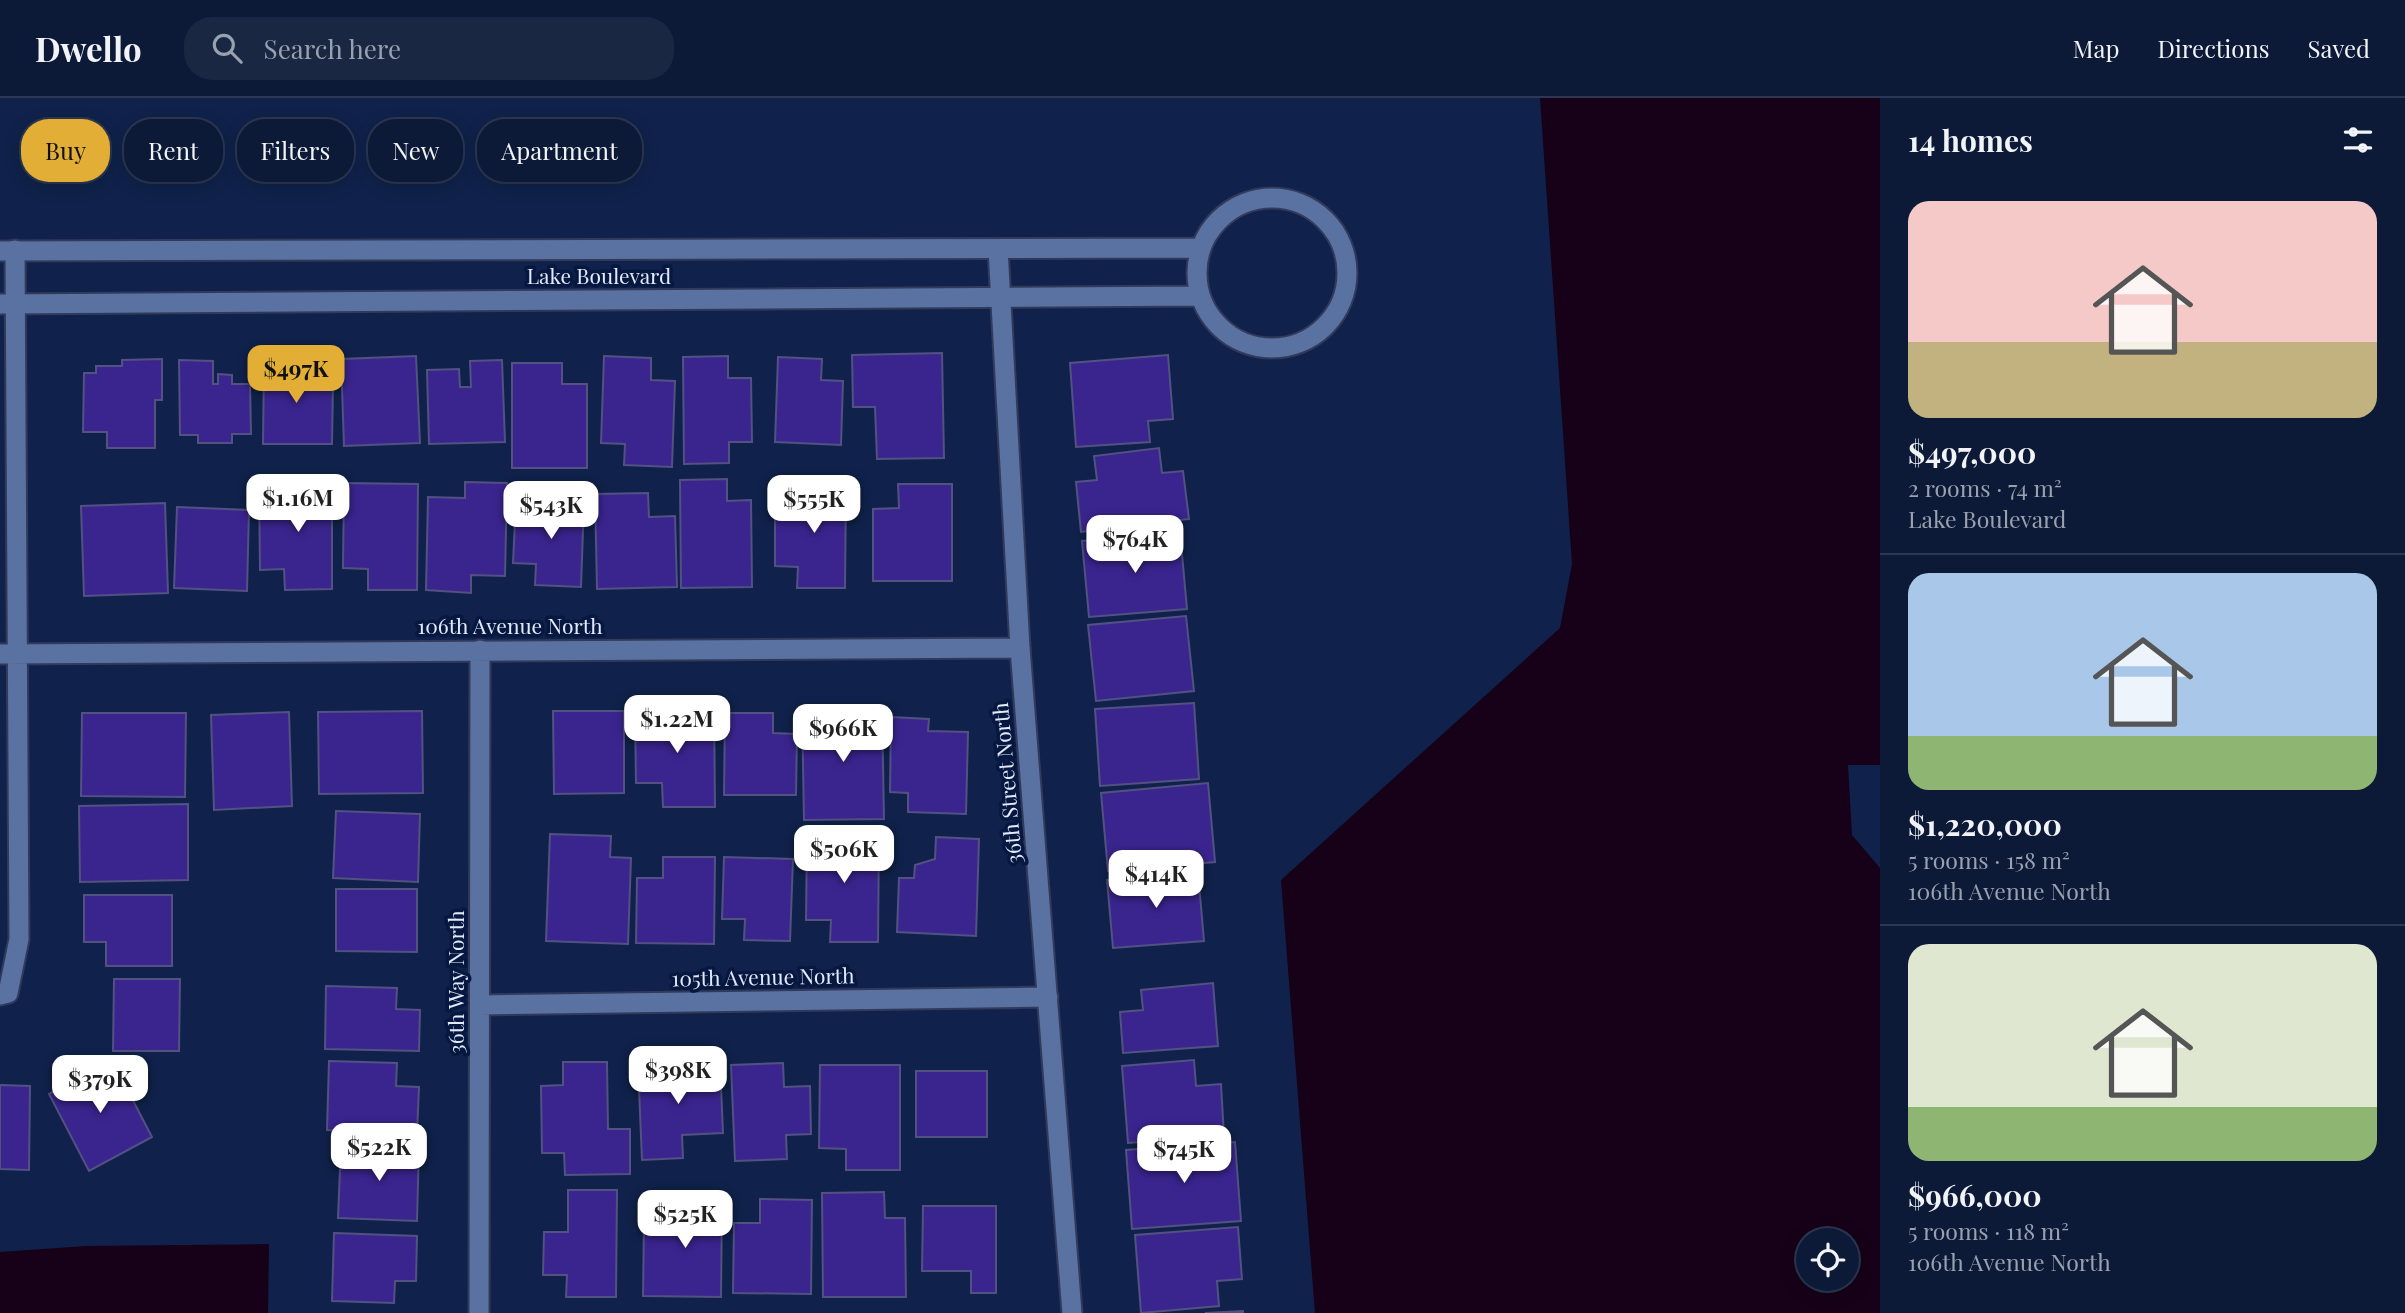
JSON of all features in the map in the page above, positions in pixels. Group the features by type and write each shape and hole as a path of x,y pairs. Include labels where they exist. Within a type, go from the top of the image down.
{"street":[{"path":"1275,198 1301,202 1322,215 1337,230 1348,257 1345,288 1335,314 1317,336 1285,347 1260,346 1231,337 1212,320 1199,296 1198,248 1213,226 1227,213 1249,201 1275,198"},
{"name":"Lake Boulevard","path":"7,251 1198,248"},
{"name":"36th Street North","path":"998,249 1020,648 1072,1313"},
{"path":"4,994 19,939 9,654 7,251"},
{"name":"Lake Boulevard","path":"8,303 1199,296"},
{"name":"106th Avenue North","path":"9,654 1020,648"},
{"name":"36th Way North","path":"479,1313 480,650"},
{"name":"105th Avenue North","path":"480,1005 1048,997"}],"shaded area":[{"path":"1540,98 1880,98 1880,765 1848,765 1852,835 1880,868 1880,1313 1315,1313 1281,880 1560,628 1572,564"},
{"path":"269,1244 268,1313 0,1313 0,1252 86,1246"}],"building":[{"path":"942,353 944,458 877,459 875,407 853,407 852,355"},
{"path":"1168,355 1173,419 1148,421 1150,442 1076,447 1070,363"},
{"path":"416,356 420,443 344,446 341,359"},
{"path":"604,356 651,358 651,380 675,381 672,467 624,465 625,444 601,443"},
{"path":"728,356 728,378 751,378 752,442 729,442 729,463 684,464 683,357"},
{"path":"778,357 822,359 821,380 843,381 841,445 775,442"},
{"path":"162,359 162,400 155,400 155,448 107,448 107,432 83,432 84,373 96,373 96,366 122,366 122,360"},
{"path":"179,360 213,361 213,384 218,384 218,374 232,375 232,384 250,384 251,434 232,434 232,443 198,443 198,435 180,435"},
{"path":"502,360 505,442 429,444 427,370 459,369 460,387 471,387 470,361"},
{"path":"264,361 310,361 310,382 333,382 332,444 263,444"},
{"path":"512,363 562,363 562,384 587,384 587,468 512,468"},
{"path":"1159,448 1162,473 1183,471 1189,519 1081,532 1076,482 1097,480 1094,456"},
{"path":"727,479 727,501 751,500 752,587 681,588 680,480"},
{"path":"465,482 507,483 505,576 471,575 471,593 426,590 428,497 465,498"},
{"path":"799,482 846,482 845,588 797,588 798,567 775,566 775,503 799,504"},
{"path":"344,483 418,484 417,590 368,590 368,569 343,568"},
{"path":"332,484 332,589 285,590 284,569 260,570 259,486"},
{"path":"898,484 952,484 952,581 873,581 873,509 899,508"},
{"path":"648,493 649,517 675,516 677,587 597,589 595,494"},
{"path":"516,500 584,502 581,587 535,585 536,564 513,563"},
{"path":"165,503 168,593 84,596 81,506"},
{"path":"177,507 249,510 247,591 174,588"},
{"path":"1180,532 1187,609 1089,617 1082,541"},
{"path":"1186,616 1194,691 1096,701 1088,625"},
{"path":"1194,703 1199,779 1100,786 1095,709"},
{"path":"882,707 884,819 804,820 802,708"},
{"path":"714,709 715,807 663,807 662,783 636,783 635,710"},
{"path":"422,711 423,793 319,794 318,712"},
{"path":"553,711 624,711 624,793 554,794"},
{"path":"289,712 292,806 214,810 211,715"},
{"path":"82,713 186,713 185,797 81,796"},
{"path":"725,713 773,713 773,733 797,734 796,795 724,795"},
{"path":"891,717 929,719 928,731 968,732 966,814 908,812 908,793 890,792"},
{"path":"1208,783 1215,862 1108,871 1101,793"},
{"path":"188,804 188,880 80,882 79,806"},
{"path":"336,811 420,814 418,882 333,878"},
{"path":"550,834 611,836 610,857 631,858 628,944 546,941"},
{"path":"807,835 879,835 878,942 830,942 831,920 806,920"},
{"path":"936,837 979,839 976,936 897,932 899,878 914,878 915,865 935,859"},
{"path":"663,857 715,857 714,944 636,943 637,878 663,878"},
{"path":"724,857 793,859 790,941 744,940 745,919 722,919"},
{"path":"1198,872 1204,941 1113,948 1107,880"},
{"path":"336,889 417,889 417,952 336,951"},
{"path":"84,895 172,895 172,966 106,966 106,942 84,942"},
{"path":"114,979 180,979 179,1051 113,1051"},
{"path":"1213,983 1218,1046 1123,1053 1120,1012 1143,1010 1141,990"},
{"path":"326,986 397,988 396,1009 420,1010 419,1051 325,1049"},
{"path":"112,1060 152,1137 89,1171 49,1094"},
{"path":"1194,1060 1196,1086 1221,1084 1224,1136 1128,1143 1122,1066"},
{"path":"329,1061 397,1063 396,1086 419,1087 417,1134 327,1130"},
{"path":"563,1062 607,1062 608,1129 630,1129 630,1174 565,1175 564,1153 542,1153 541,1086 563,1085"},
{"path":"720,1062 723,1133 682,1135 683,1158 642,1160 638,1065"},
{"path":"783,1063 784,1087 810,1086 811,1134 786,1135 787,1159 735,1161 731,1065"},
{"path":"820,1065 900,1065 900,1170 846,1170 846,1149 819,1148"},
{"path":"916,1071 987,1071 987,1137 916,1137"},
{"path":"0,1085 30,1086 29,1170 0,1169"},
{"path":"1235,1142 1241,1221 1132,1229 1126,1150"},
{"path":"341,1145 419,1147 417,1221 338,1218"},
{"path":"568,1190 617,1190 616,1297 566,1297 567,1275 543,1275 544,1232 568,1232"},
{"path":"884,1192 885,1218 905,1218 906,1297 823,1297 822,1193"},
{"path":"671,1196 722,1196 721,1297 643,1296 644,1221 670,1221"},
{"path":"760,1199 812,1200 811,1294 733,1293 734,1223 760,1223"},
{"path":"923,1206 996,1206 996,1293 971,1293 971,1271 922,1271"},
{"path":"1238,1227 1242,1279 1217,1281 1219,1306 1141,1313 1135,1235"},
{"path":"334,1233 417,1236 416,1281 395,1281 394,1303 332,1301"},
{"path":"1243,1311 1243,1313 1205,1313"}]}
